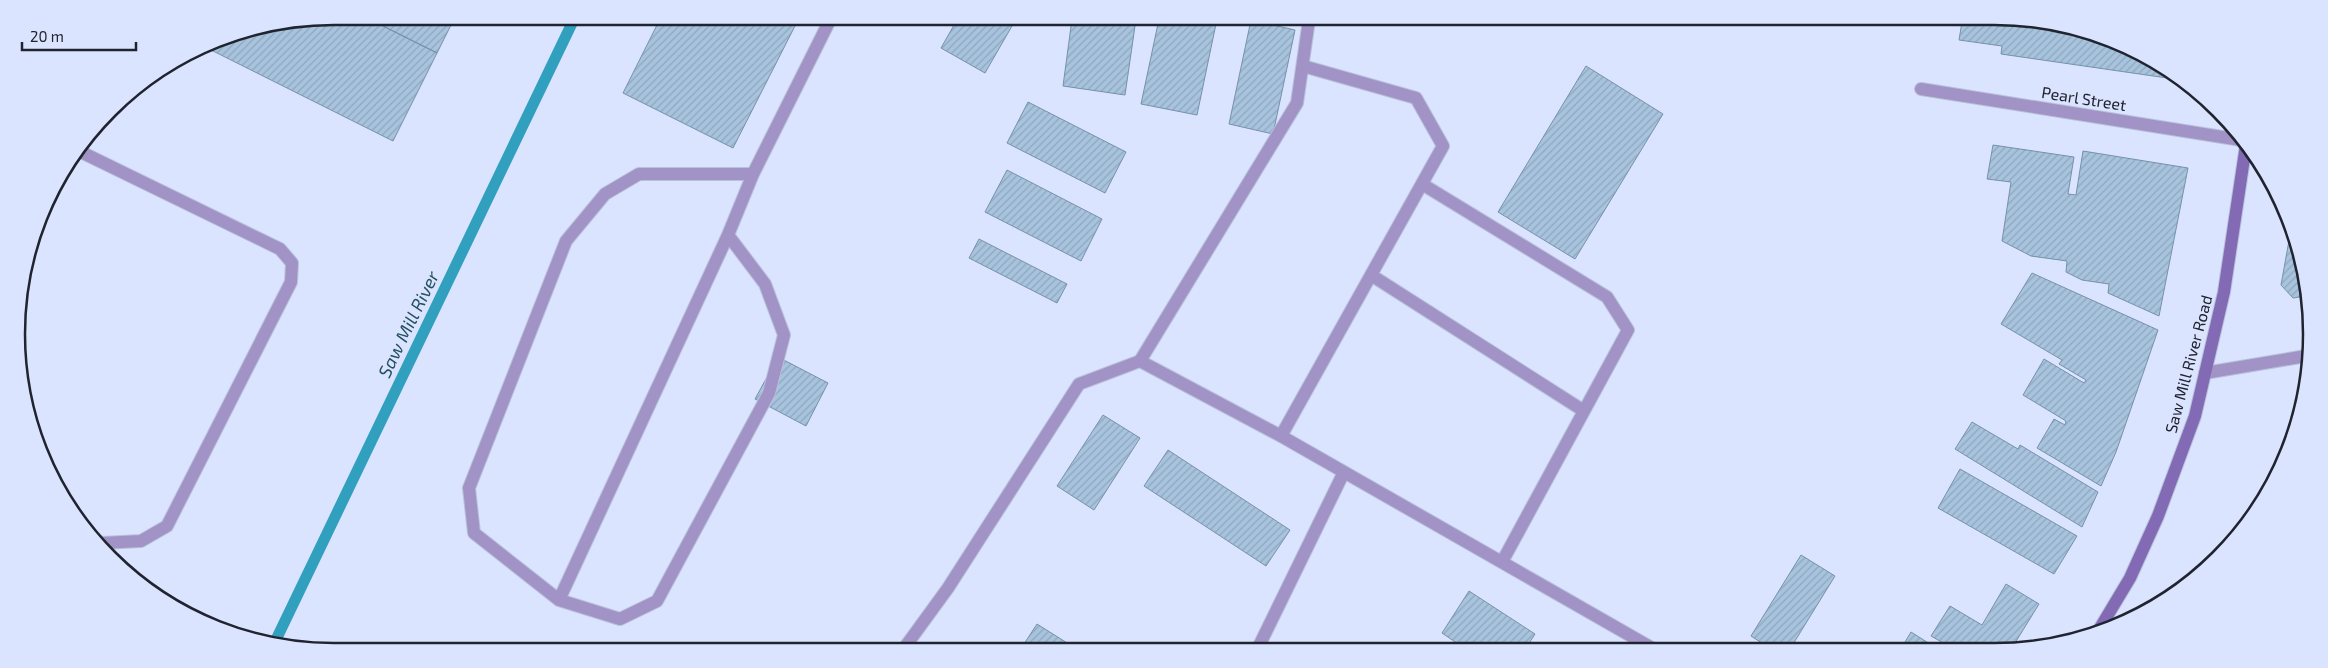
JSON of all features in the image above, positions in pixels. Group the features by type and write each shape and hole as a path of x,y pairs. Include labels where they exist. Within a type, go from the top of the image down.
{"main road":[{"name":"Saw Mill River Road","path":"2103,623 2130,578 2158,516 2195,416 2224,292 2245,154"}],"street":[{"path":"558,600 728,235 753,174 828,25"},
{"path":"908,643 948,588 1079,384 1140,361 1297,103 1308,25"},
{"path":"1281,436 1443,146 1416,98 1303,66"},
{"name":"Pearl Street","path":"1921,89 2233,139"},
{"path":"84,153 280,249 292,263 291,282 167,526 141,541 107,543"},
{"path":"728,235 765,284 784,335 769,393 657,601 620,619 558,600 474,532 469,488 566,241 605,194 639,174 753,174"},
{"path":"1422,184 1607,297 1628,330 1502,562"},
{"path":"1371,275 1584,411"},
{"path":"2205,373 2302,357"},
{"path":"1140,361 1281,436 1643,643"},
{"path":"1260,643 1344,472"}],"building":[{"path":"381,25 437,53 393,141 212,51 235,41 274,31 314,26"},
{"path":"381,25 451,25 437,53"},
{"path":"657,25 795,25 733,148 623,93"},
{"path":"954,25 1013,25 985,73 941,48"},
{"path":"1071,25 1135,25 1125,95 1063,86"},
{"path":"1158,25 1216,25 1197,115 1141,104"},
{"path":"1250,25 1273,25 1295,30 1273,134 1229,124"},
{"path":"1962,25 2014,26 2054,31 2093,41 2131,57 2167,78 2001,54 2002,46 1959,40"},
{"path":"1586,66 1663,114 1575,259 1498,212"},
{"path":"1028,102 1126,152 1105,193 1007,143"},
{"path":"1993,145 2074,157 2068,194 2076,195 2083,151 2188,168 2159,316 2108,293 2109,284 2082,280 2066,272 2067,261 2031,256 2002,241 2011,182 1987,179"},
{"path":"1007,170 1102,219 1081,261 985,212"},
{"path":"979,239 1067,284 1057,303 969,258"},
{"path":"2289,242 2300,297 2293,298 2281,285"},
{"path":"2032,273 2158,330 2116,452 2101,486 2037,448 2054,419 2065,425 2066,421 2023,395 2044,359 2084,383 2086,380 2059,364 2062,360 2001,324"},
{"path":"778,357 828,383 806,426 755,399"},
{"path":"1103,415 1140,438 1094,510 1057,486"},
{"path":"1972,422 2018,449 2020,445 2098,492 2082,527 1955,449"},
{"path":"1168,450 1290,530 1266,566 1144,486"},
{"path":"1960,469 2077,536 2054,574 1938,508"},
{"path":"1801,555 1835,576 1794,643 1762,643 1751,636"},
{"path":"2006,584 2039,604 2016,642 1943,643 1931,636 1950,606 1982,625"},
{"path":"1469,591 1535,634 1529,643 1457,643 1442,633"},
{"path":"1037,624 1067,643 1025,643"},
{"path":"1911,632 1928,643 1904,643"}],"waterway":[{"name":"Saw Mill River","path":"277,637 571,25"}]}
